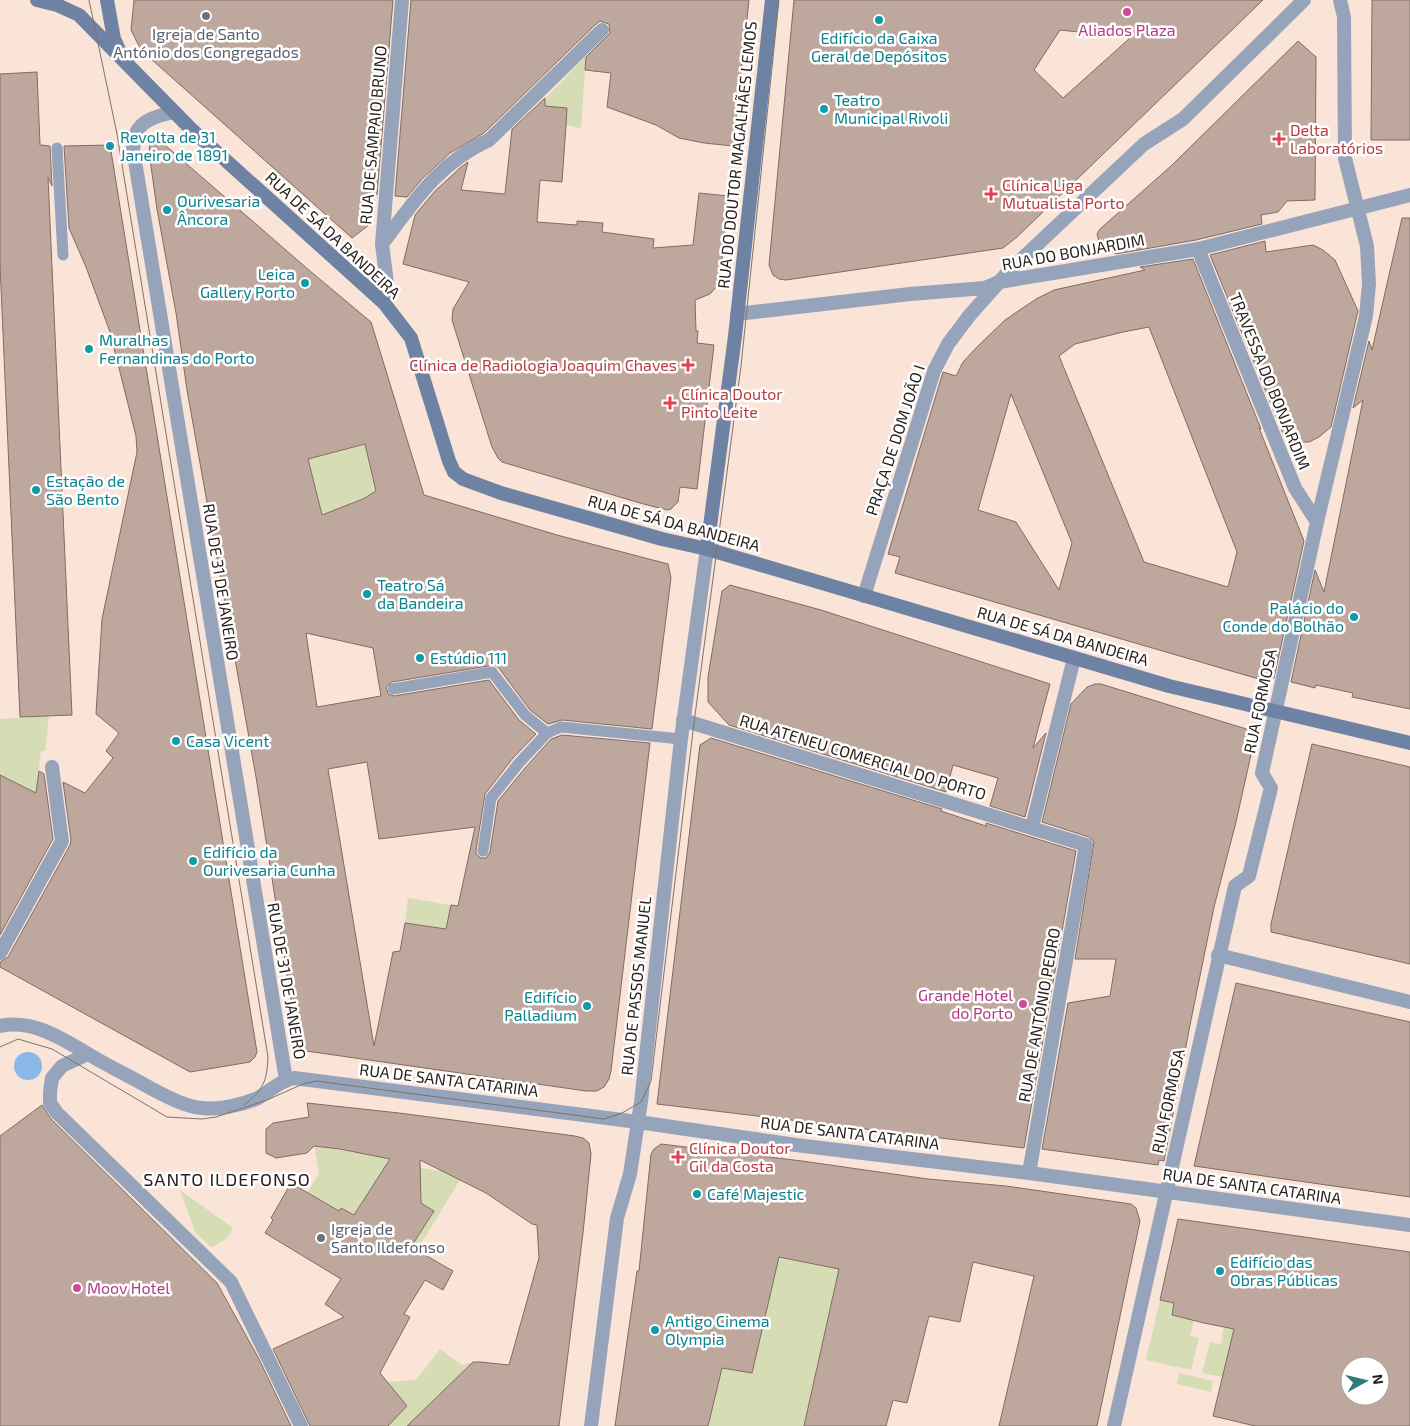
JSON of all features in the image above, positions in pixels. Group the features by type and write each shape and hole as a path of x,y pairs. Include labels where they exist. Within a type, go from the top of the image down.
{"main road":[{"name":"RUA DE SÁ DA BANDEIRA","path":"37,0 57,5 79,15 174,112 384,303 411,338 449,461 454,472 462,479 501,493 662,539 707,549 1169,686 1410,743"},
{"path":"107,0 114,39 123,59"},
{"name":"RUA DO DOUTOR MAGALHÃES LEMOS","path":"737,314 772,0"},
{"path":"707,549 737,314"}],"street":[{"name":"RUA DE SAMPAIO BRUNO","path":"384,303 387,283 382,244 402,0"},
{"name":"PRAÇA DE DOM JOÃO I","path":"864,596 934,371 948,344 969,316 999,282 1036,245 1144,144 1183,119 1304,0"},
{"name":"RUA FORMOSA","path":"1114,1426 1218,955 1235,886 1249,876 1271,788 1262,773 1366,316 1370,284 1367,246 1344,158 1344,17 1340,0"},
{"path":"382,244 425,186 439,172 476,145 489,140 602,30"},
{"name":"RUA DE 31 DE JANEIRO","path":"174,112 159,115 144,123 136,132 133,149 286,1080"},
{"name":"RUA DO BONJARDIM","path":"737,314 985,288 999,282 1198,249 1410,195"},
{"name":"TRAVESSA DO BONJARDIM","path":"1198,249 1295,488 1318,522"},
{"name":"RUA DE PASSOS MANUEL","path":"591,1426 617,1218 630,1174 638,1122 683,720 707,549"},
{"path":"1032,828 1074,658"},
{"name":"RUA ATENEU COMERCIAL DO PORTO","path":"683,720 1086,845 1083,863"},
{"path":"0,953 62,841 52,767"},
{"name":"RUA DE ANTÓNIO PEDRO","path":"1029,1173 1083,863"},
{"path":"1218,955 1410,1002"},
{"path":"0,1026 8,1024 26,1025 70,1042 88,1054 189,1106 204,1108 220,1107 250,1100 286,1080"},
{"path":"88,1054 62,1066 52,1078 50,1103 56,1114 232,1282 301,1426"},
{"name":"RUA DE SANTA CATARINA","path":"286,1080 294,1078 638,1122 796,1145 1029,1173 1410,1225"}],"lane":[{"path":"57,148 63,255"},
{"path":"393,689 492,672 525,715 548,733"},
{"path":"483,851 491,798 519,763 548,733 561,727 681,739"}],"green space":[{"path":"586,56 581,128 566,125 567,108 545,106 545,99"},
{"path":"365,444 376,491 363,499 307,522 294,488 314,483 308,459"},
{"path":"49,716 45,751 41,751 36,793 0,775 0,719"},
{"path":"408,898 451,905 446,929 405,923"},
{"path":"314,1146 396,1160 420,1180 420,1168 441,1171 460,1180 417,1250 341,1208 339,1211 307,1193 319,1174","holes":["379,1175 434,1211 416,1238 362,1202"]},
{"path":"180,1190 233,1228 224,1240 211,1247 195,1232"},
{"path":"779,1256 839,1268 804,1426 708,1426 722,1368 752,1373"},
{"path":"1160,1300 1174,1303 1172,1315 1194,1321 1190,1336 1199,1338 1191,1370 1146,1360"},
{"path":"1224,1327 1234,1329 1223,1377 1202,1373 1210,1342 1221,1344"},
{"path":"440,1349 462,1365 473,1362 410,1426 388,1426 407,1406 387,1382 416,1380"},
{"path":"1179,1373 1213,1381 1211,1392 1177,1384"}],"water":[{"path":"28,1052 38,1056 42,1066 38,1076 28,1080 18,1076 14,1066 18,1056"}],"building":[{"path":"134,0 393,0 377,195 371,195 369,225 352,238 141,50 131,30"},
{"path":"411,0 749,0 733,146 679,138 656,125 607,107 611,73 585,70 586,57 610,33 609,24 600,21 484,133 450,153 422,179 407,197 395,196"},
{"path":"794,0 1263,0 1017,237 1003,248 786,280 779,279 773,275 769,265","holes":["1060,30 1130,38 1063,98 1034,70"]},
{"path":"1372,0 1410,0 1410,140 1371,140"},
{"path":"1298,41 1316,57 1315,200 1287,201 1278,212 1261,215 1262,224 1196,240 1116,254 1103,246 1099,242 1097,234 1100,229 1171,166"},
{"name":"Estação de São Bento","path":"37,72 40,145 50,146 52,186 48,177 72,715 20,717 0,265 0,74"},
{"path":"545,98 545,106 567,108 566,125 562,182 540,180 537,222 577,225 577,221 603,223 602,232 654,239 653,248 693,245 699,193 728,196 720,279 718,285 710,294 695,300 696,331 698,331 697,343 714,345 697,489 680,487 678,502 671,509 667,510 640,503 502,462 492,447 452,320 453,309 469,282 403,264 415,215 435,191 468,162 461,190 505,194 512,129"},
{"path":"151,133 371,322 424,495 557,535 668,564 671,578 652,729 562,720 548,724 530,710 498,667 494,665 392,682 386,687 388,694 394,696 489,680 519,720 536,734 513,758 485,794 476,850 476,854 481,858 486,858 490,852 498,801 551,739 562,735 650,743 611,1071 604,1087 597,1091 299,1050 256,777 187,390 149,152","holes":["365,444 376,491 363,499 322,515 308,459","306,633 373,648 381,696 317,707","367,762 379,839 475,827 458,906 451,905 446,929 405,923 400,951 393,952 374,1046 328,769"]},
{"path":"110,145 257,1052 250,1062 190,1072 0,967 0,962 8,957 70,845 71,840 63,782 85,793 113,758 106,751 119,733 96,714 102,619 137,452 136,436 110,332 86,267 69,228 64,146"},
{"path":"1402,218 1410,218 1410,709 1352,697 1353,693 1316,685 1315,688 1291,682 1315,570 1324,592 1363,400 1353,408 1369,341 1372,350"},
{"path":"1265,241 1266,252 1313,245 1323,250 1335,260 1358,311 1331,427 1319,437 1309,442 1299,442 1284,436 1210,255"},
{"path":"1193,259 1304,541 1274,678 1270,678 1269,682 895,573 900,557 888,554 943,372 956,376 963,362 1005,320 1036,299 1054,290 1145,270 1140,267","holes":["1149,327 1237,552 1228,587 1144,562 1059,356 1075,344","1011,394 1072,543 1059,590 1016,522 978,510"]},
{"path":"730,585 821,610 1050,684 1033,748 1046,733 1025,817 990,806 998,778 953,765 946,792 729,725 708,702 708,677 722,591"},
{"path":"1101,684 1256,732 1236,822 1214,907 1164,1161 1159,1160 1158,1165 1042,1149 1068,1003 1110,996 1116,959 1075,959 1094,842 1089,837 1042,822 1071,704 1087,687"},
{"path":"711,738 942,809 941,811 986,826 986,823 1076,851 1024,1148 657,1104 700,745"},
{"path":"1312,744 1410,767 1410,964 1271,932 1271,924"},
{"path":"39,771 44,774 53,839 0,935 0,775 36,793"},
{"path":"1236,983 1410,1022 1410,1197 1194,1166"},
{"path":"307,1103 575,1136 583,1138 589,1143 591,1154 583,1233 559,1426 407,1426 473,1362 509,1365 539,1258 537,1225 532,1224 486,1193 420,1160 421,1203 434,1211 411,1247 453,1271 443,1290 425,1280 404,1314 410,1317 380,1373 407,1406 388,1426 310,1426 273,1349 344,1317 325,1304 341,1279 265,1233 273,1220 271,1218 291,1183 339,1211 341,1208 354,1215 390,1159 314,1146 307,1153 276,1158 266,1153 266,1129 273,1123 309,1117"},
{"path":"42,1105 51,1119 217,1283 259,1359 291,1426 0,1426 0,1136"},
{"path":"661,1144 928,1179 1006,1186 1131,1204 1136,1208 1140,1221 1097,1426 999,1426 1034,1276 973,1262 960,1322 929,1316 907,1403 893,1400 886,1426 804,1426 839,1269 779,1257 752,1373 722,1368 708,1426 615,1426 637,1271 639,1271 651,1154"},
{"path":"1178,1219 1410,1252 1410,1426 1255,1426 1213,1416 1234,1329 1172,1315 1174,1303 1160,1300"}],"tram line":[{"path":"89,0 117,134 268,1057 263,1085 256,1095 244,1105"},
{"path":"0,1047 18,1039 52,1049 167,1117 202,1119 216,1117 267,1100 303,1084 316,1081 604,1119 622,1113 641,1102 651,1081 694,723 741,366 779,0"}],"place":[{"name":"Aliados Plaza","path":"1127,12"},
{"name":"Igreja de Santo António dos Congregados","path":"206,16"},
{"name":"Edifício da Caixa Geral de Depósitos","path":"879,20"},
{"name":"Teatro Municipal Rivoli","path":"824,109"},
{"name":"Delta Laboratórios","path":"1279,139"},
{"name":"Revolta de 31 Janeiro de 1891","path":"110,146"},
{"name":"Clínica Liga Mutualista Porto","path":"991,194"},
{"name":"Ourivesaria Âncora","path":"167,210"},
{"name":"Leica Gallery Porto","path":"305,283"},
{"name":"Muralhas Fernandinas do Porto","path":"89,349"},
{"name":"Clínica de Radiologia Joaquim Chaves","path":"688,365"},
{"name":"Clínica Doutor Pinto Leite","path":"670,403"},
{"name":"Estação de São Bento","path":"36,490"},
{"name":"Teatro Sá da Bandeira","path":"367,594"},
{"name":"Palácio do Conde do Bolhão","path":"1354,617"},
{"name":"Estúdio 111","path":"420,658"},
{"name":"Casa Vicent","path":"176,741"},
{"name":"Edifício da Ourivesaria Cunha","path":"193,861"},
{"name":"Grande Hotel do Porto","path":"1023,1004"},
{"name":"Edifício Palladium","path":"587,1006"},
{"name":"Clínica Doutor Gil da Costa","path":"678,1157"},
{"name":"Café Majestic","path":"697,1194"},
{"name":"Igreja de Santo Ildefonso","path":"321,1238"},
{"name":"Edifício das Obras Públicas","path":"1220,1271"},
{"name":"Moov Hotel","path":"77,1288"},
{"name":"Antigo Cinema Olympia","path":"655,1330"}],"district":[{"name":"SANTO ILDEFONSO","path":"227,1180"}]}
